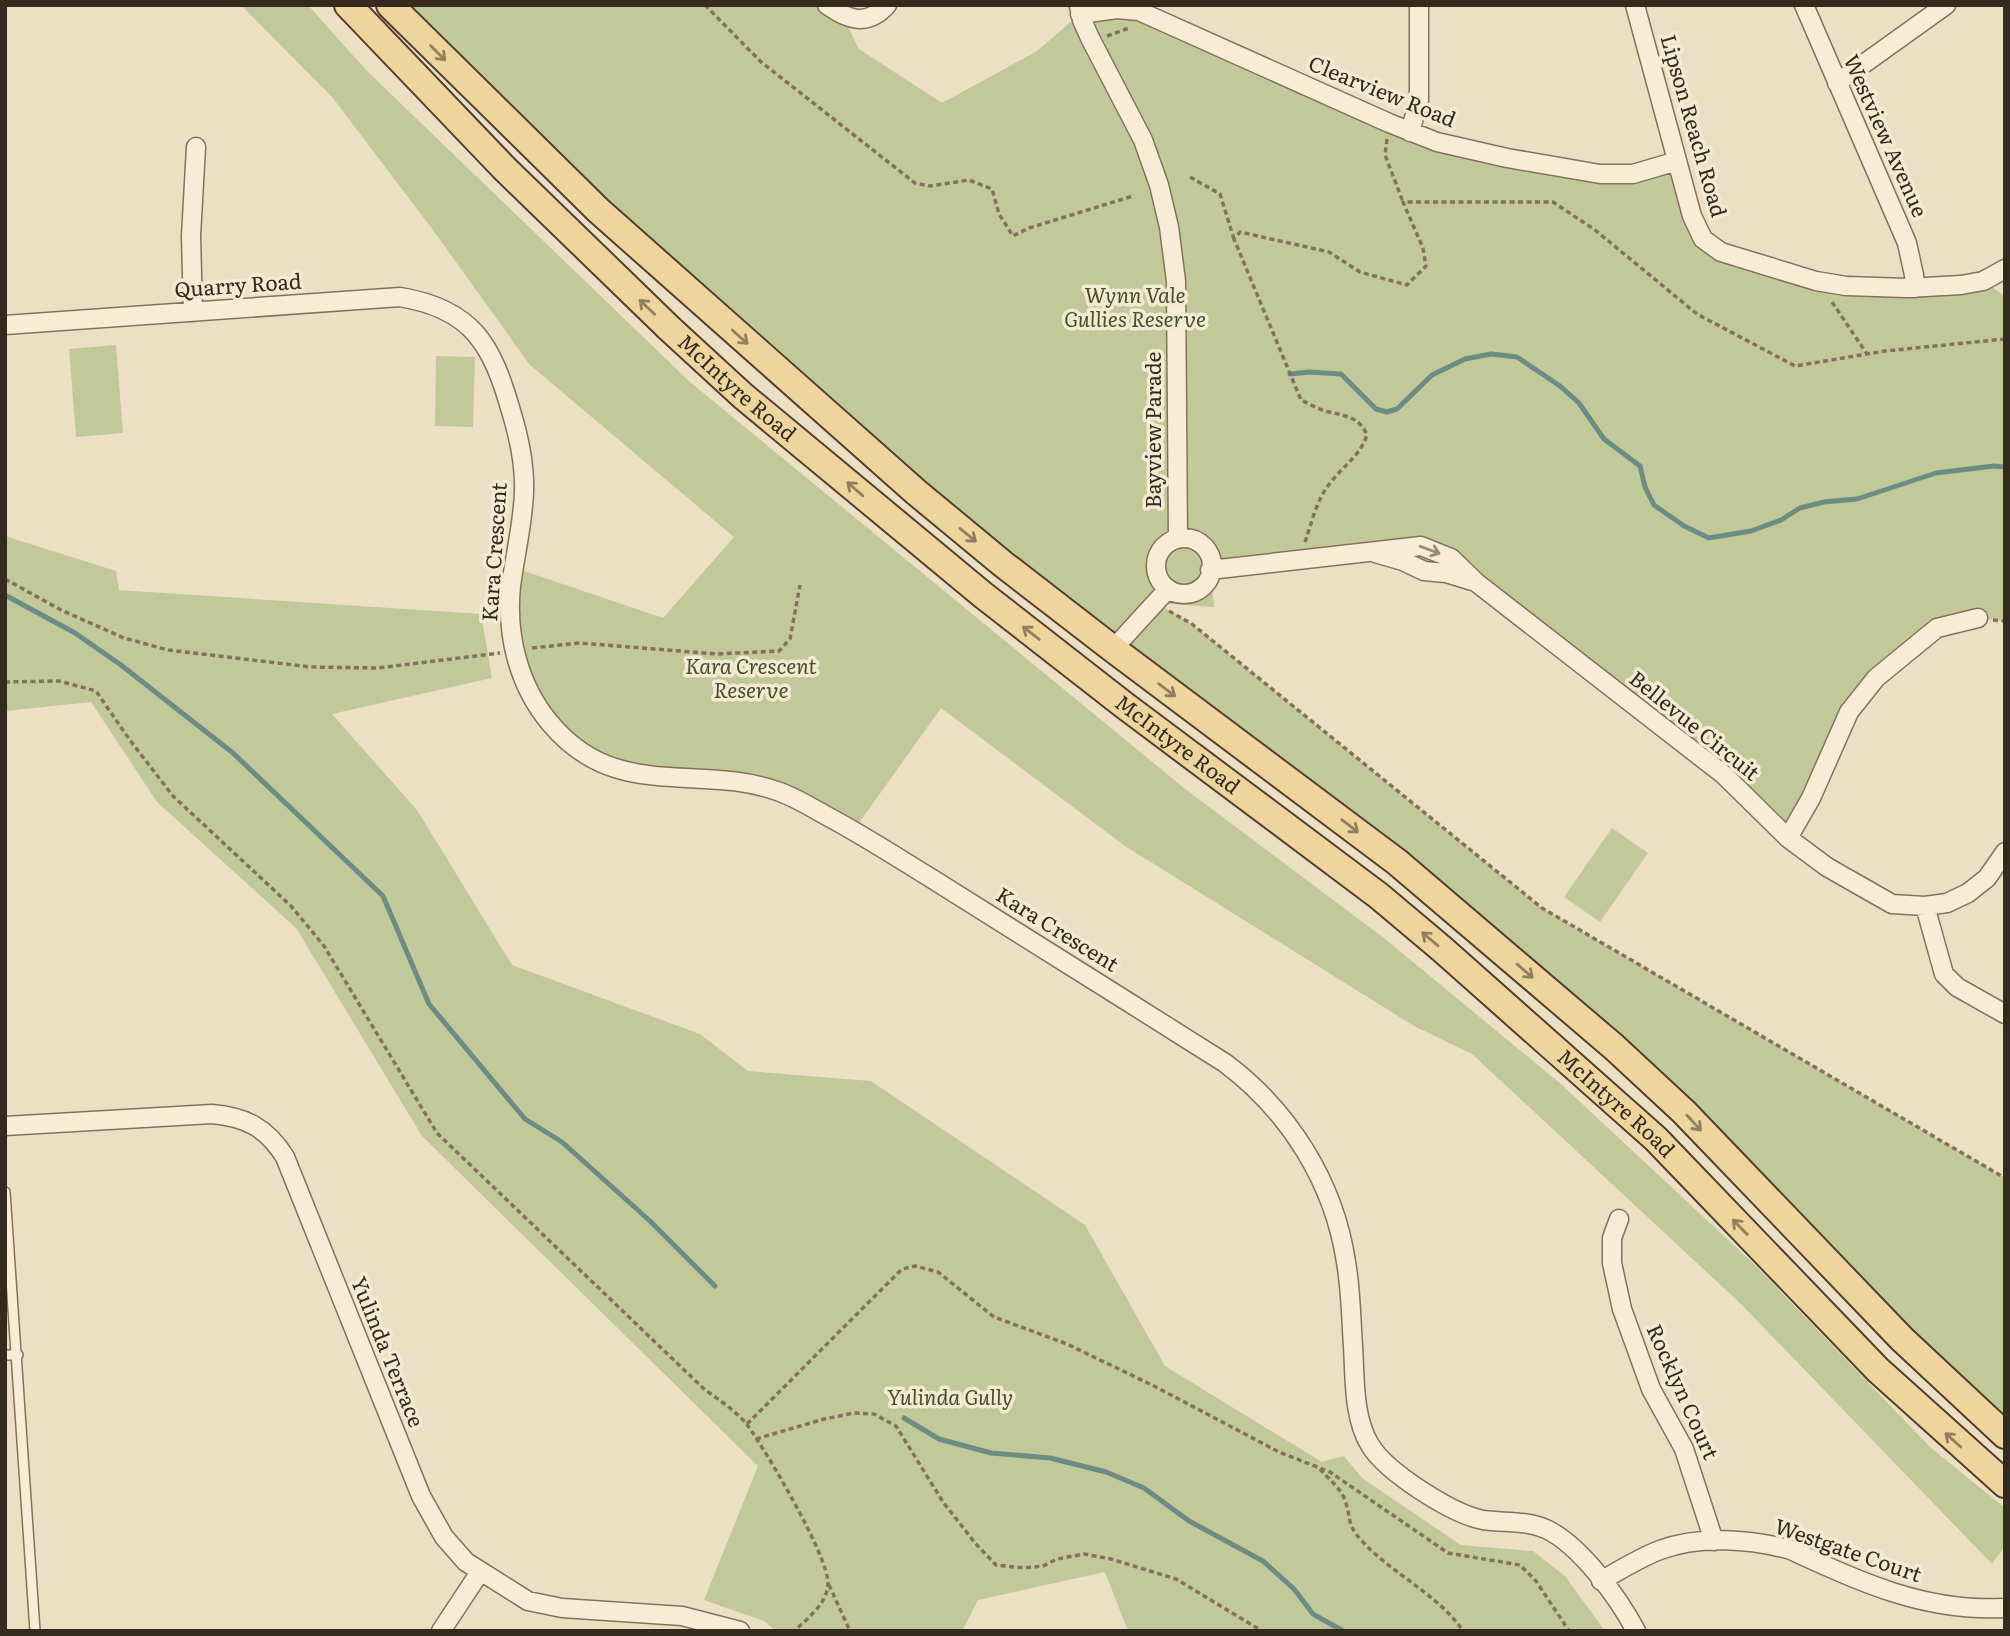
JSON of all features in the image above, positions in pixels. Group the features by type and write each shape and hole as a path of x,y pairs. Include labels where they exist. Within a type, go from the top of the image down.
{"main road":[{"name":"McIntyre Road","path":"348,5 505,168 743,396 973,587 1124,705 1369,888 1490,990 1656,1139 1870,1362 2005,1484"},
{"name":"McIntyre Road","path":"390,5 598,210 916,492 1113,649 1397,862 1614,1048 1684,1112 1902,1339 2005,1435"},
{"path":"1056,653 1113,649 1124,705"}],"street":[{"path":"827,5 843,16 858,20 871,17 887,5"},
{"path":"1410,132 1419,100 1419,5"},
{"name":"Lipson Reach Road","path":"1634,5 1697,230 1712,247 1738,258 1816,281 1870,289 1961,285 1983,281 2005,269"},
{"name":"Westview Avenue","path":"1804,5 1907,243 1915,288"},
{"path":"1837,83 1946,5"},
{"name":"Clearview Road","path":"1080,10 1139,11 1437,142 1507,158 1600,174 1633,174 1677,161"},
{"name":"Bayview Parade","path":"1080,10 1090,38 1143,140 1159,185 1169,227 1176,281 1178,539"},
{"path":"193,312 191,236 196,147"},
{"name":"Quarry Road","path":"5,325 400,297 431,304 468,325"},
{"name":"Kara Crescent","path":"468,325 490,352 508,399 522,451 523,512 511,590 512,640 528,689 550,723 596,760 643,776 752,784 794,797 854,830 1010,927 1225,1063 1257,1087 1300,1142 1323,1185 1337,1223 1346,1262 1360,1426 1371,1448 1398,1474 1455,1511 1484,1520 1532,1524 1571,1544 1636,1631"},
{"path":"1178,539 1198,542 1209,553 1212,563 1209,579 1192,593 1182,594 1168,589 1161,583 1155,564 1159,552 1178,539"},
{"name":"Bellevue Circuit","path":"1210,570 1421,545 1451,558 1477,583 1724,775 1788,838 1827,867 1892,905 1925,906 1947,903 1968,893 1987,878 2005,852"},
{"path":"1113,649 1168,589"},
{"path":"1788,838 1811,798 1849,712 1876,678 1937,628 1978,618"},
{"path":"1925,906 1944,974 1957,987 2005,1014"},
{"name":"Yulinda Terrace","path":"5,1126 212,1114 256,1124 278,1145 289,1166 421,1496 433,1521 466,1562 518,1595 542,1605 682,1616 740,1631"},
{"name":"Rocklyn Court","path":"1619,1219 1612,1238 1612,1263 1622,1309 1651,1389 1684,1449 1714,1541"},
{"name":"Westgate Court","path":"1601,1581 1660,1550 1683,1544 1714,1541 1776,1546 1893,1594 1946,1607 1976,1610 2003,1608"},
{"path":"441,1631 481,1572"}],"lane":[{"path":"5,1192 35,1631"},
{"path":"5,1356 18,1355"}],"path":[{"path":"705,5 761,62 915,183 930,186 969,180 992,189 999,214 1013,236 1029,228 1133,196"},
{"path":"1234,239 1240,232 1329,251 1360,272 1407,285 1426,266 1423,248 1385,155 1389,123"},
{"path":"1190,177 1220,194 1234,239 1301,400 1328,412 1345,414 1363,425 1367,435 1363,447 1322,496 1298,560"},
{"path":"1403,202 1553,202 1595,230 1697,314 1795,366 1867,354 2005,339"},
{"path":"1816,281 1867,354"},
{"path":"5,579 61,610 124,638 180,652 311,667 378,668 580,643 717,653 779,650 790,639 800,585"},
{"path":"1155,603 1192,624 1542,908 2005,1178"},
{"path":"5,682 59,681 96,691 173,796 291,906 324,946 438,1133 703,1388 747,1424 803,1519 850,1631"},
{"path":"747,1424 902,1269 915,1266 938,1272 994,1317 1067,1344 1279,1452 1330,1472 1448,1553 1520,1565 1536,1581 1569,1631"},
{"path":"756,1439 824,1419 854,1413 874,1413 896,1426 943,1502 975,1544 996,1565 1043,1566 1057,1559 1084,1555 1111,1559 1176,1579 1262,1631"},
{"path":"1317,1467 1336,1484 1344,1498 1347,1518 1359,1538 1374,1554 1417,1586 1457,1622 1463,1631"},
{"path":"794,1631 824,1601 828,1584"}],"green space":[{"name":"Kara Crescent Reserve","path":"241,5 308,5 366,70 690,382 1184,788 1384,938 1562,1085 1756,1266 1930,1447 2005,1508 2005,1546 1992,1564 1741,1304 1472,1054 1414,1026 1125,846 941,708 854,830 794,797 635,774 550,723 512,640 521,570 663,618 734,537 530,365 433,230 332,97"},
{"name":"Wynn Vale Gullies Reserve","path":"390,5 827,5 843,16 859,49 942,103 1037,51 1080,14 1117,9 1389,123 1600,174 1677,161 1703,239 1816,281 1983,281 2005,296 2005,621 1978,618 1937,628 1876,678 1788,838 1477,583 1371,552 1210,570 1214,607 1157,603 1192,624 1542,908 2005,1178 2005,1435 1614,1047 1003,564"},
{"path":"116,345 123,433 76,437 69,349"},
{"path":"436,356 475,357 473,427 435,426"},
{"name":"Yulinda Gully","path":"5,536 116,571 119,590 481,614 492,678 332,714 417,810 512,965 700,1034 748,1071 871,1081 1085,1225 1165,1366 1322,1462 1344,1456 1362,1478 1461,1545 1533,1551 1565,1576 1605,1631 1128,1631 1105,1572 978,1600 962,1631 776,1631 764,1621 704,1600 758,1466 422,1136 296,928 157,802 91,702 5,711"},
{"path":"1612,828 1648,853 1600,922 1564,897"}],"waterway":[{"path":"1290,374 1341,374 1376,409 1387,412 1397,409 1432,375 1465,359 1491,354 1517,357 1560,386 1579,403 1604,439 1640,466 1645,487 1654,505 1684,526 1709,538 1751,531 1781,520 1800,508 1824,502 1857,499 1936,473 2005,467"},
{"path":"5,595 75,633 121,665 233,753 383,896 429,1004 525,1119 562,1142 650,1221 715,1286"},
{"path":"904,1418 939,1439 991,1453 1050,1458 1106,1472 1144,1488 1189,1521 1263,1561 1294,1589 1313,1614 1343,1631"}]}
